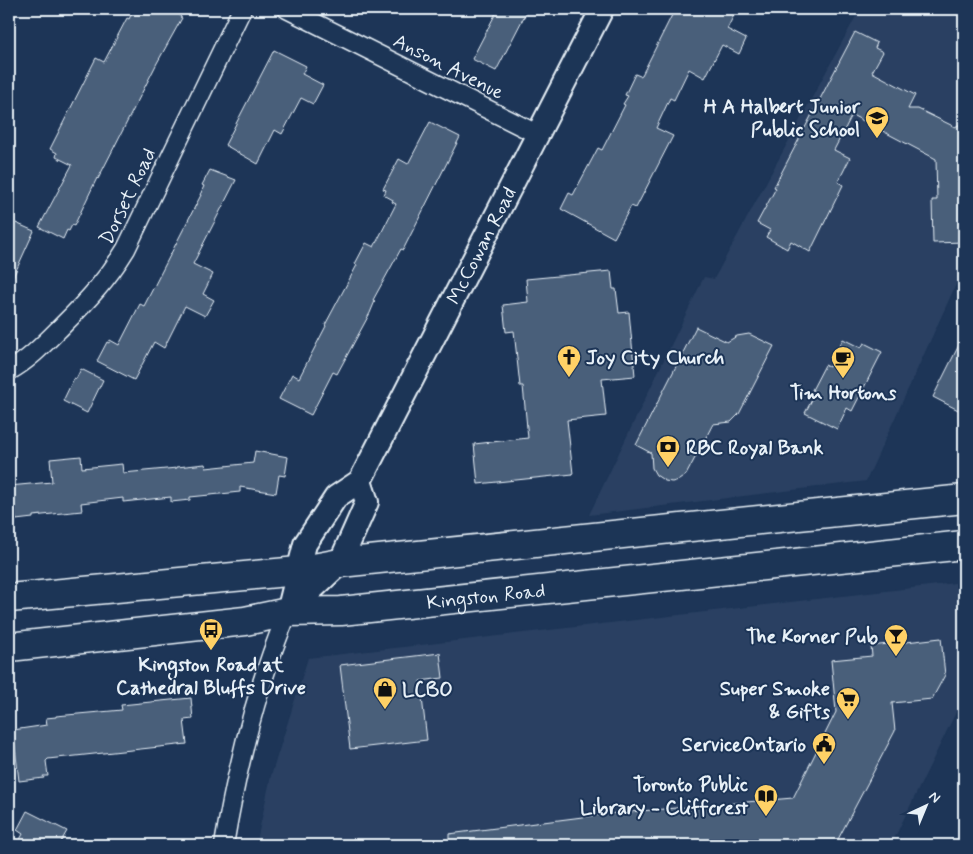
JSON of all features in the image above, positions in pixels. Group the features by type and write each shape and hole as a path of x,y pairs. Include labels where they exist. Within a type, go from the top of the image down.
{"main road":[{"path":"9,598 298,571 340,563 964,499"},
{"name":"Kingston Road","path":"9,647 246,621 288,612 341,611 964,545"}],"street":[{"name":"Dorset Road","path":"9,371 34,354 95,293 113,271 126,249 242,9"},
{"name":"Anson Avenue","path":"288,9 537,134"},
{"name":"McCowan Road","path":"288,612 305,544 336,497 360,481 602,9"},
{"path":"224,845 243,751 274,645 288,612 340,563 366,502 360,481"}],"shaded area":[{"path":"860,9 964,9 964,268 866,481 589,515 704,277 714,279"},
{"path":"964,582 964,707 958,708 891,845 258,845 258,836 271,776 308,658"}],"building":[{"path":"134,9 185,9 74,226 72,225 69,231 67,230 63,239 39,227 72,165 56,157 57,153 50,149 96,58 104,62 127,18 129,19"},
{"path":"498,9 528,9 496,71 472,59"},
{"path":"675,9 737,9 727,29 746,39 739,54 722,45 705,78 689,69 674,100 670,98 656,128 673,136 636,208 631,206 614,238 561,209 569,193 573,195 598,148 602,150 625,105 623,104 628,96 625,95 635,74 642,75"},
{"path":"855,32 877,43 875,48 883,52 872,72 915,95 908,109 918,109 955,127 964,122 964,242 933,243 932,200 937,200 936,159 852,115 834,150 850,158 838,182 843,185 810,252 791,241 787,249 766,237 770,230 757,223"},
{"path":"274,50 306,66 302,74 323,85 313,104 301,98 282,134 275,130 258,164 225,145"},
{"path":"430,122 460,137 403,250 401,249 373,300 375,301 370,313 337,374 333,372 311,415 279,399 292,374 299,378 357,265 355,264 366,243 374,247 396,204 384,195 386,190 383,189 399,159 408,164"},
{"path":"210,170 236,180 193,264 213,274 203,294 214,300 205,316 185,306 164,348 154,342 134,380 97,361 107,342 109,343 110,340 119,345 140,304 144,306 201,195 204,186 202,185"},
{"path":"9,220 34,231 9,286"},
{"name":"Joy City Church","path":"611,271 613,289 616,289 619,313 629,312 635,376 602,379 606,416 567,420 573,474 478,484 474,444 528,438 523,386 520,386 514,331 506,332 503,305 528,302 526,279"},
{"path":"696,327 727,342 737,336 749,334 774,346 739,414 731,422 713,424 686,475 672,482 665,481 656,475 652,468 651,453 636,445"},
{"path":"964,335 964,413 933,397"},
{"name":"Tim Hortons","path":"843,339 861,348 864,343 882,352 852,411 847,408 837,429 805,413 816,392 812,390 825,365 829,367"},
{"path":"81,369 103,380 87,413 63,401 74,378 76,379"},
{"path":"255,451 288,457 285,476 279,475 276,493 240,487 240,492 190,497 190,500 171,502 171,497 123,502 123,498 81,503 82,511 33,516 33,518 16,520 15,512 9,512 9,486 52,482 50,459 81,456 82,468 122,464 123,473 205,464 206,468 253,463"},
{"path":"941,638 945,675 932,699 892,703 895,731 835,845 449,845 449,834 606,814 793,798 836,712 831,660 872,656 871,646"},
{"name":"LCBO","path":"440,653 443,678 420,681 427,740 350,749 340,665"},
{"path":"191,698 193,719 184,720 187,744 48,759 46,761 48,776 19,781 13,730 47,725 46,718 56,716 122,710 121,705"},
{"path":"27,811 67,831 59,845 17,845 23,834 17,830"}],"place":[{"name":"H A Halbert Junior Public School","path":"877,139"},
{"name":"Joy City Church","path":"569,378"},
{"name":"Tim Hortons","path":"843,379"},
{"name":"RBC Royal Bank","path":"668,468"},
{"name":"Kingston Road at Cathedral Bluffs Drive","path":"211,651"},
{"name":"The Korner Pub","path":"896,657"},
{"name":"LCBO","path":"385,710"},
{"name":"Super Smoke & Gifts","path":"848,720"},
{"name":"ServiceOntario","path":"824,765"},
{"name":"Toronto Public Library - Cliffcrest","path":"766,817"}]}
